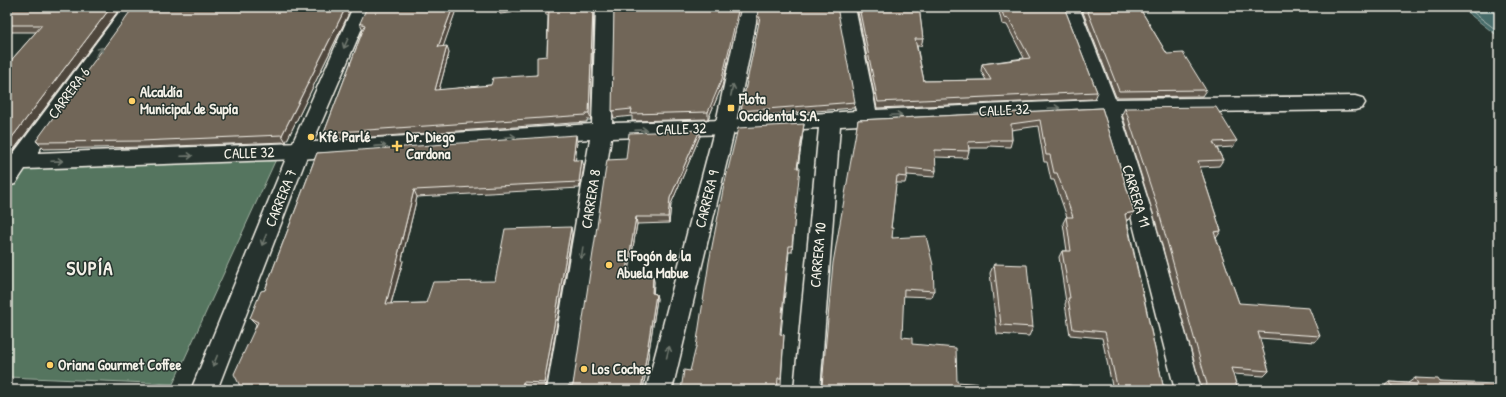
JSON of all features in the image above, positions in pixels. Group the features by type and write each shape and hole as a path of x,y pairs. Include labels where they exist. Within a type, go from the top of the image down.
{"street":[{"name":"CARRERA 7","path":"204,390 299,151 362,7"},
{"name":"CARRERA 8","path":"560,390 602,131 605,7"},
{"name":"CARRERA 9","path":"659,390 724,127 750,7"},
{"path":"846,7 867,117"},
{"name":"CARRERA 11","path":"1070,7 1108,106 1142,216 1188,390"},
{"name":"CARRERA 6","path":"11,168 137,8"},
{"name":"CALLE 32","path":"11,168 602,131 724,127 867,117 1108,106 1355,103"},
{"name":"CARRERA 10","path":"807,390 830,119"}],"green space":[{"path":"277,157 173,384 7,377 7,191 22,169"}],"water":[{"path":"1458,7 1499,7 1499,37 1468,13"}],"building":[{"path":"7,7 111,7 7,144 7,65 42,25 7,25"},
{"path":"145,7 346,7 282,135 141,141 36,141 132,9"},
{"path":"367,7 453,7 438,47 447,46 435,90 491,85 493,78 537,75 537,57 547,56 549,8 544,8 593,7 589,113 586,113 586,115 324,133 365,25 360,23"},
{"path":"614,7 739,7 722,79 708,112 631,114 632,109 612,111"},
{"path":"759,7 837,7 855,102 741,111 760,17 757,17"},
{"path":"859,7 919,7 923,39 915,39 924,81 991,80 982,64 1030,58 1009,19 1004,18 1001,7 1064,7 1097,92 878,102"},
{"path":"1086,7 1139,7 1167,54 1183,53 1206,90 1119,91"},
{"path":"1216,107 1237,141 1213,142 1223,160 1198,161 1221,231 1214,232 1239,303 1309,308 1320,336 1258,332 1269,371 1231,368 1238,390 1207,390 1207,384 1158,209 1125,108"},
{"path":"1102,108 1134,212 1125,214 1163,385 1167,386 1168,390 1118,390 1105,332 1073,329 1068,298 1070,298 1062,251 1071,251 1066,217 1073,217 1057,173 1054,173 1050,155 1046,155 1040,120 1011,124 1012,140 968,142 969,151 935,150 936,171 907,168 907,177 897,176 891,228 893,228 892,238 926,236 933,265 934,291 904,289 902,337 912,338 912,344 956,348 957,382 1012,386 1012,388 1030,390 818,390 819,386 822,385 833,263 858,120"},
{"path":"804,124 797,168 800,168 792,246 789,246 780,334 784,335 781,378 778,378 777,390 681,390 684,370 690,371 696,347 709,262 723,190 738,128"},
{"path":"700,130 670,198 668,217 636,217 626,276 653,276 652,293 656,294 641,390 568,390 568,386 573,385 607,160 626,159 629,133"},
{"path":"576,135 573,160 582,160 579,182 414,190 386,304 426,303 433,282 495,281 505,229 571,227 544,383 523,382 521,390 242,390 234,374 258,322 250,318 261,291 265,290 317,153"},
{"path":"994,264 1027,265 1033,327 1001,325"},
{"path":"1415,378 1438,379 1440,382 1499,384 1499,390 1394,390 1390,382 1418,384"},
{"path":"1058,384 1117,390 1058,390"}],"place":[{"name":"Alcaldía Municipal de Supía","path":"132,101"},
{"name":"Flota Occidental S.A.","path":"731,108"},
{"name":"Kfé Parlé","path":"311,137"},
{"name":"Dr. Diego Cardona","path":"397,146"},
{"name":"El Fogón de la Abuela Mabue","path":"609,265"},
{"name":"Oriana Gourmet Coffee","path":"50,365"},
{"name":"Los Coches","path":"584,369"}],"district":[{"name":"SUPÍA","path":"90,268"}]}
